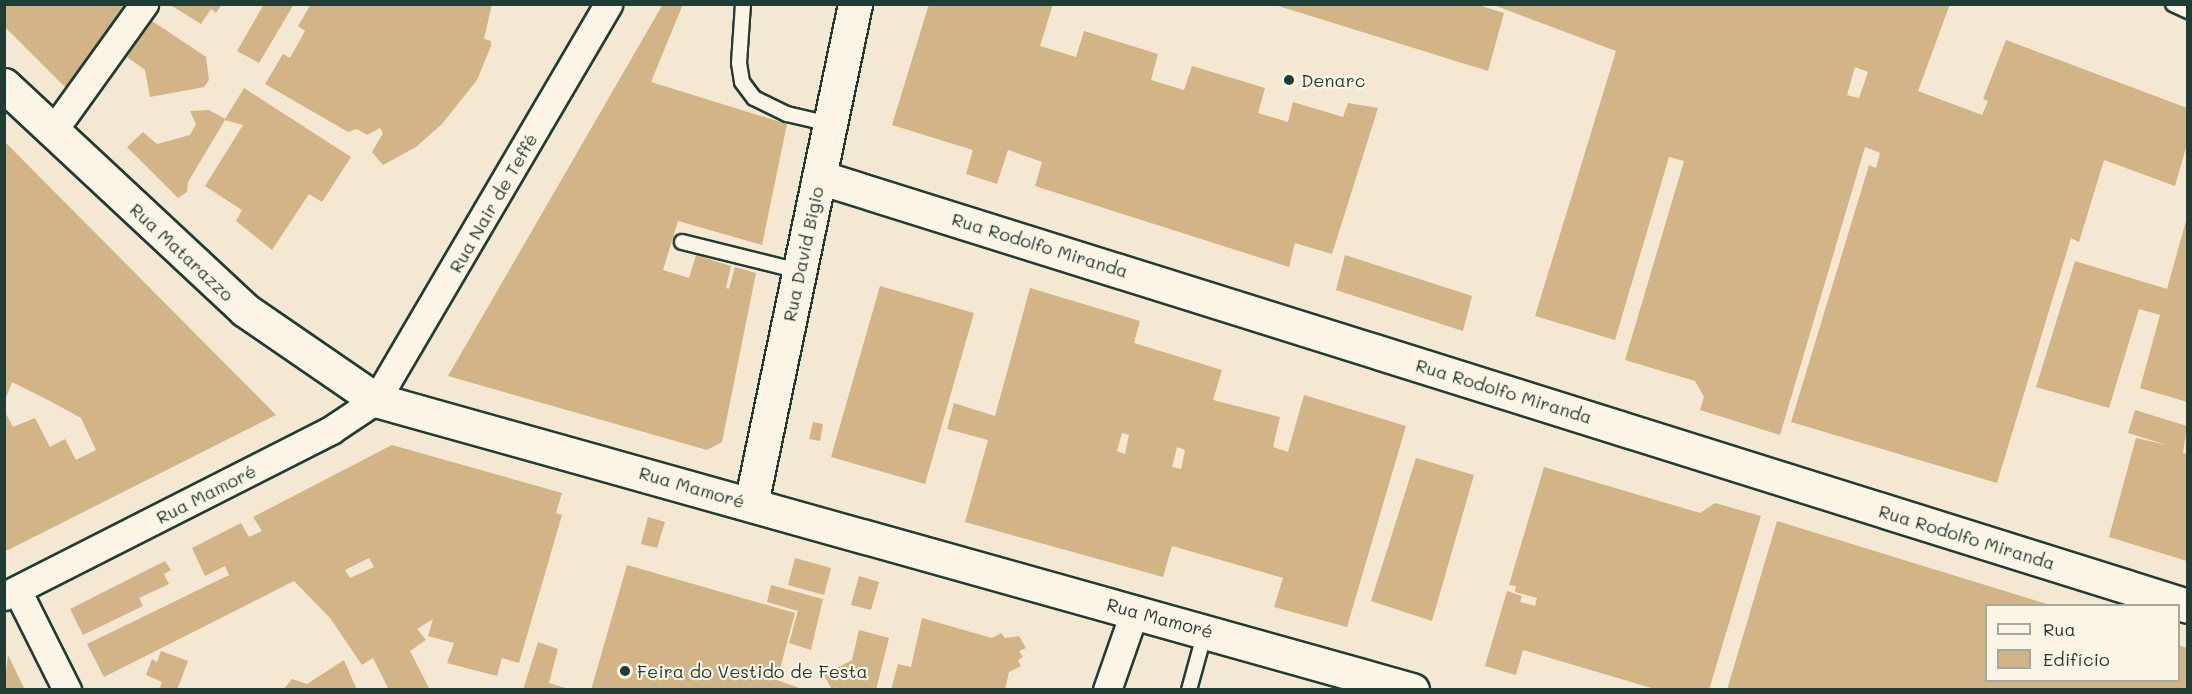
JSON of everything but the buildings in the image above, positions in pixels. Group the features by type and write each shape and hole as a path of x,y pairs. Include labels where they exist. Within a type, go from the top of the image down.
{"street":[{"path":"52,132 144,4"},
{"name":"Rua Nair de Teffé","path":"376,400 608,4"},
{"name":"Rua David Bigio","path":"751,504 855,4"},
{"name":"Rua Matarazzo","path":"4,85 244,309 376,400"},
{"name":"Rua Rodolfo Miranda","path":"819,177 2187,606"},
{"name":"Rua Mamoré","path":"10,593 331,430 376,400 1136,610 1412,690"},
{"path":"10,593 67,690"},
{"path":"1107,690 1136,610"}],"lane":[{"path":"743,4 739,63 742,82 754,98 787,114 830,124"},
{"path":"2173,4 2187,11"},
{"path":"682,242 800,271"},
{"path":"1189,690 1206,630"}],"place":[{"name":"Denarc","path":"1289,80"},
{"name":"Feira do Vestido de Festa","path":"625,671"}]}
